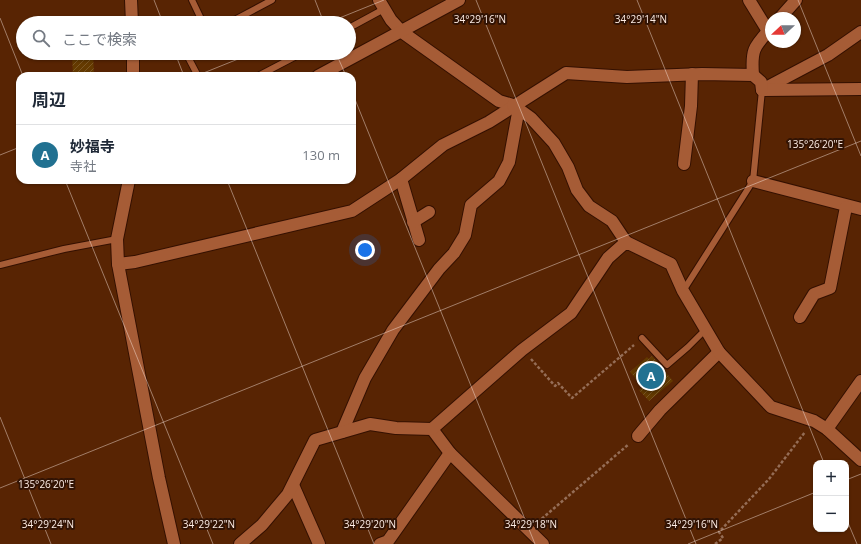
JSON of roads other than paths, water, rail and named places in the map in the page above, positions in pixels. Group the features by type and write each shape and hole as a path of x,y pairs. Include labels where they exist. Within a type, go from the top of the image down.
{"street":[{"path":"131,0 132,16"},
{"path":"356,56 459,0"},
{"path":"749,0 765,23"},
{"path":"785,12 796,0"},
{"path":"381,5 402,32 499,101 513,105 531,118 554,143 568,167 576,190 589,206 612,221 626,242 671,264 683,291 719,352 771,407 814,421 827,430 861,460"},
{"path":"762,90 828,55 861,32"},
{"path":"753,75 752,58 755,46 765,35"},
{"path":"133,60 133,72"},
{"path":"326,72 349,60"},
{"path":"118,264 134,262 352,211 401,179 443,145 488,122 566,73 627,77 692,74 753,75 761,82 762,90"},
{"path":"684,164 691,106 692,74"},
{"path":"762,90 861,90"},
{"path":"342,432 365,378 393,330 423,290 454,253 465,235 471,205 499,181 510,162 518,113 513,105"},
{"path":"401,179 419,240"},
{"path":"753,181 861,210"},
{"path":"128,184 117,239 118,264 159,478 174,544"},
{"path":"800,317 814,294 830,288 846,206"},
{"path":"413,222 428,212"},
{"path":"240,544 262,525 288,494 315,440 370,424 396,428 432,430 522,350 571,313 608,258 626,242"},
{"path":"638,436 660,410 719,352"},
{"path":"827,430 861,381"},
{"path":"432,430 450,453 543,544"},
{"path":"380,544 388,541 450,453"},
{"path":"293,485 319,544"}],"lane":[{"path":"192,0 200,16"},
{"path":"242,16 272,0"},
{"path":"356,23 381,5"},
{"path":"189,60 196,72"},
{"path":"266,72 289,60"},
{"path":"683,291 753,181 762,90"},
{"path":"0,265 64,249 117,239"},
{"path":"642,338 667,365 706,329"}],"place":[{"name":"妙福寺","path":"651,376"}]}
